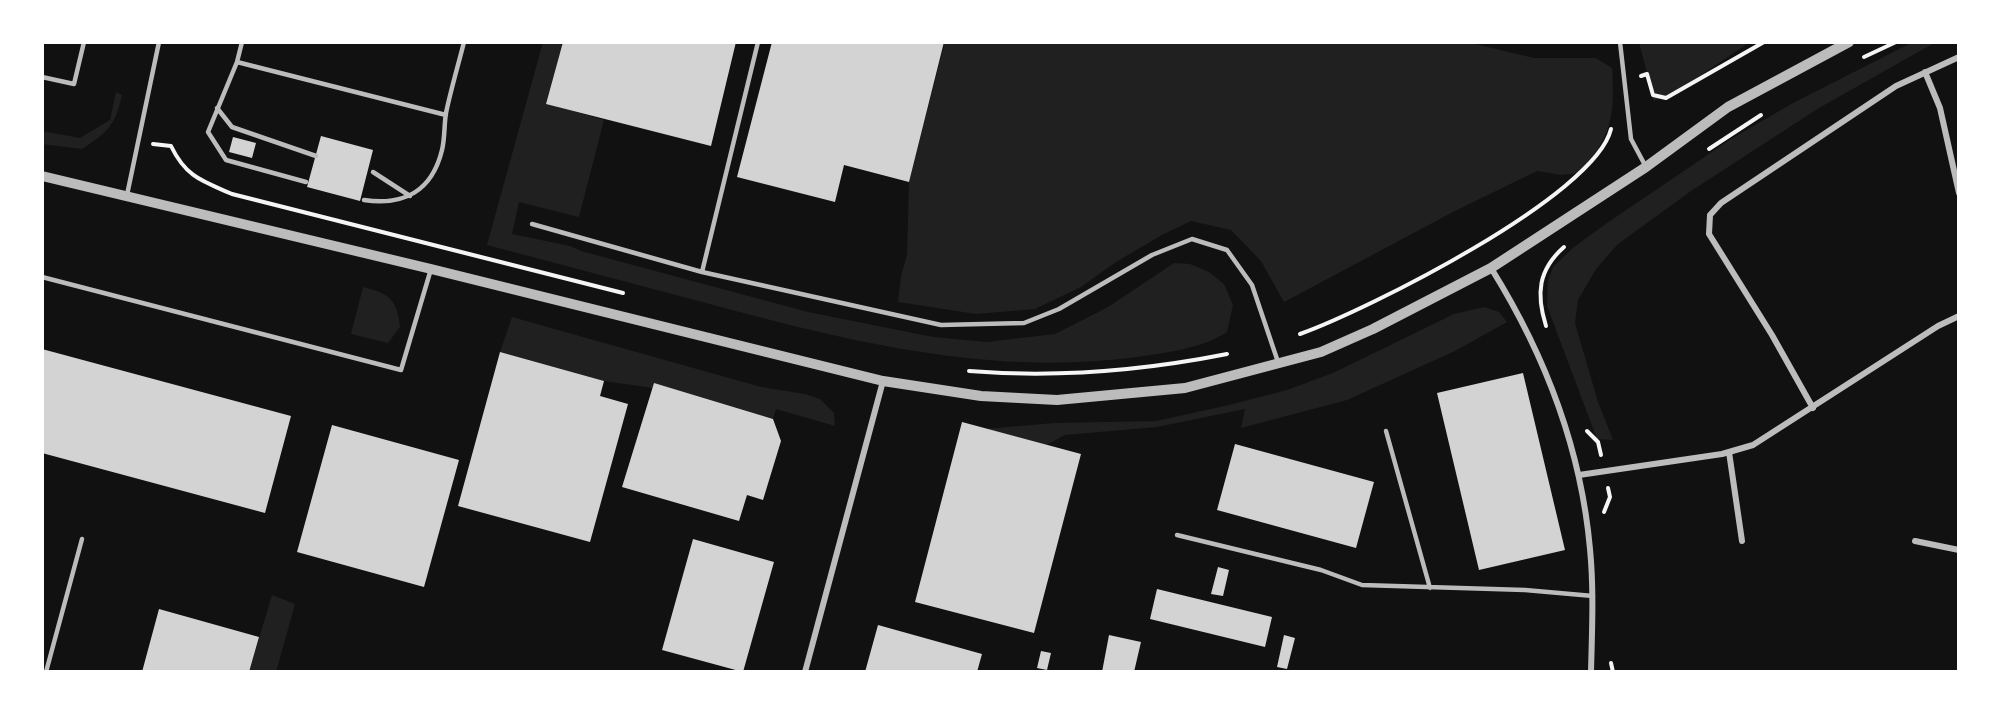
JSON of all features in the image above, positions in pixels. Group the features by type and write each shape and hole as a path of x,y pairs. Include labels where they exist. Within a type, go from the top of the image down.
{"street":[{"path":"42,176 431,268 883,381 981,396 1057,400 1185,388 1279,365 1321,352 1373,329 1491,268 1646,167 1728,107 1849,42"},
{"path":"1813,408 1772,335 1714,244 1708,225 1712,212 1721,203 1896,86 1959,57"},
{"path":"1925,72 1940,108 1959,193"},
{"path":"1491,268 1518,312 1539,356 1579,475 1587,522 1593,596 1592,672"},
{"path":"1579,475 1730,452 1759,442 1938,326 1959,316"},
{"path":"805,672 883,381"},
{"path":"1730,452 1742,541"},
{"path":"1915,541 1959,550"}],"lane":[{"path":"42,77 74,84 84,42"},
{"path":"126,197 159,42"},
{"path":"242,42 237,62 208,132 226,160 306,183"},
{"path":"364,200 385,203 410,196 426,186 442,151 446,115 465,42"},
{"path":"702,272 758,42"},
{"path":"1620,42 1631,139 1646,167"},
{"path":"237,62 446,115"},
{"path":"217,108 232,127 316,156"},
{"path":"373,172 410,196"},
{"path":"532,224 702,272 941,325 1024,324 1059,309 1152,255 1192,239 1227,250 1252,285 1279,365"},
{"path":"42,277 401,370 431,268"},
{"path":"1386,431 1430,588"},
{"path":"1177,535 1321,570 1362,585 1525,590 1593,596"},
{"path":"46,672 82,538"}],"path":[{"path":"1626,81 1647,74 1653,94 1666,98 1764,42"},
{"path":"1855,62 1896,42"},
{"path":"1699,155 1768,111"},
{"path":"1272,345 1322,326 1410,284 1492,238 1556,192 1594,159 1609,140 1612,120"},
{"path":"137,141 171,146 180,165 197,179 232,194 627,295"},
{"path":"1549,334 1539,297 1541,277 1552,258 1567,244"},
{"path":"967,371 1021,375 1103,372 1176,364 1229,353"},
{"path":"1582,423 1598,442 1611,497 1603,518"}],"shaded area":[{"path":"543,42 563,42 546,103 604,120 579,217 519,202 512,234 570,246 581,251 808,312 933,337 987,342 1055,334 1108,307 1174,263 1190,264 1209,272 1224,284 1233,305 1227,332 1195,346 1137,357 1082,362 973,359 919,352 812,330 487,245"},
{"path":"945,42 1466,42 1534,58 1596,58 1612,68 1612,112 1605,136 1591,160 1580,173 1561,175 1537,171 1453,212 1284,302 1261,261 1231,230 1191,221 1116,262 1081,287 1035,309 976,314 898,302 901,276 907,255 909,182"},
{"path":"1639,42 1750,42 1679,90 1654,101"},
{"path":"1913,42 1936,42 1819,108 1691,191 1618,244 1596,269 1578,300 1575,323 1598,402 1613,440 1597,439 1547,306 1548,281 1553,267 1574,247 1607,223 1731,139 1793,103"},
{"path":"116,92 122,95 113,121 104,133 91,143 82,149 42,144 42,131 80,138 110,120"},
{"path":"363,287 385,295 394,303 400,327 388,343 351,334"},
{"path":"1484,307 1499,312 1507,322 1455,351 1347,400 1241,428 1245,409 1157,427 1065,435 1046,445 985,429 1054,423 1156,421 1229,405 1287,390 1333,373 1454,314"},
{"path":"512,317 761,387 805,394 820,399 834,413 835,426 776,409 773,419 653,388 604,381 500,352"},
{"path":"272,595 295,604 276,672 249,672"}],"building":[{"path":"563,42 736,42 711,146 546,104"},
{"path":"772,42 944,42 909,182 844,165 835,202 737,177"},
{"path":"321,136 373,150 360,201 307,187"},
{"path":"233,137 256,143 252,158 229,152"},
{"path":"42,349 291,416 265,513 42,453"},
{"path":"500,352 604,381 600,396 628,404 590,542 458,506"},
{"path":"1523,373 1565,550 1479,570 1437,393"},
{"path":"654,383 773,419 781,441 763,500 747,495 739,521 622,487"},
{"path":"962,422 1081,454 1034,633 915,602"},
{"path":"332,425 459,460 424,587 297,552"},
{"path":"1235,444 1374,482 1356,548 1217,510"},
{"path":"693,539 774,562 743,672 662,650"},
{"path":"1218,567 1229,570 1223,596 1211,594"},
{"path":"1157,589 1272,617 1265,647 1150,619"},
{"path":"159,609 259,637 249,672 142,672"},
{"path":"878,625 982,654 977,672 865,672"},
{"path":"1109,635 1141,642 1134,672 1102,672"},
{"path":"1284,635 1295,638 1287,669 1277,667"},
{"path":"1041,651 1051,653 1047,670 1037,668"}]}
